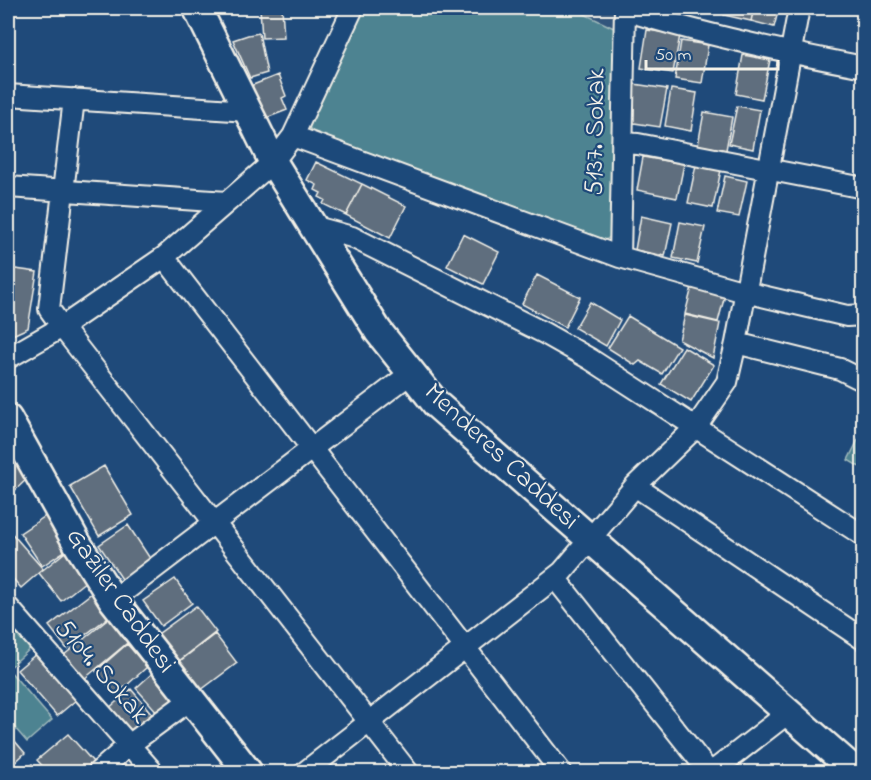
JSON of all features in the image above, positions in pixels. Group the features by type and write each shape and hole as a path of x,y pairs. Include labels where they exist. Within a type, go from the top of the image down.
{"street":[{"name":"Menderes Caddesi","path":"197,8 273,162 378,331 437,405 856,772"},
{"path":"8,358 62,327 164,257 273,162 293,136 353,8"},
{"path":"304,772 562,572 635,486 696,427 727,382 800,8"},
{"path":"625,9 650,18 792,53 864,67"},
{"name":"5137. Sokak","path":"620,257 625,9"},
{"path":"8,95 248,111"},
{"path":"74,99 49,309 408,772"},
{"path":"293,136 620,257 745,292 847,316 864,315"},
{"path":"622,143 638,144 864,188"},
{"path":"8,187 227,202"},
{"path":"312,226 352,237 544,333 590,359 864,536"},
{"path":"164,257 561,772"},
{"path":"736,343 840,369 864,381"},
{"path":"112,600 411,373"},
{"name":"Gaziler Caddesi","path":"10,431 112,600 248,772"},
{"path":"635,486 864,640"},
{"path":"555,578 710,772 788,713"},
{"name":"5104. Sokak","path":"8,607 153,772"},
{"path":"98,772 129,745 190,700"}],"shaded area":[{"path":"572,8 619,8 618,30"}],"green space":[{"path":"359,8 572,8 618,30 614,234 604,241 316,136 307,125"},
{"path":"863,430 863,469 848,460"},
{"path":"12,625 32,647 8,669 8,628"},
{"path":"8,669 52,720 27,742 8,720"}],"building":[{"path":"260,8 282,8 284,37 262,38"},
{"path":"726,8 754,8 751,21 724,15"},
{"path":"754,8 779,8 774,27 751,21"},
{"path":"647,30 680,35 673,73 641,68"},
{"path":"259,33 267,73 250,78 233,40"},
{"path":"681,41 708,45 702,83 675,79"},
{"path":"743,55 770,60 762,99 736,94"},
{"path":"278,75 286,96 282,98 287,110 261,120 248,87"},
{"path":"634,84 667,89 660,127 628,122"},
{"path":"671,89 697,93 691,131 665,126"},
{"path":"737,106 760,110 753,149 729,144"},
{"path":"704,112 732,117 726,150 698,145"},
{"path":"643,157 684,164 677,198 637,190"},
{"path":"316,162 362,184 346,215 323,204 325,200 319,197 321,193 315,190 317,185 307,180"},
{"path":"696,165 721,170 713,208 688,203"},
{"path":"725,176 747,181 739,217 717,213"},
{"path":"362,184 406,206 390,238 346,215"},
{"path":"641,216 672,223 665,256 635,250"},
{"path":"680,222 705,227 697,263 673,258"},
{"path":"463,234 499,252 483,284 447,266"},
{"path":"8,268 37,272 28,328 8,337"},
{"path":"537,275 580,297 565,327 522,304"},
{"path":"692,287 725,295 718,322 685,314"},
{"path":"590,302 620,320 606,346 575,328"},
{"path":"685,315 720,323 713,358 679,340"},
{"path":"628,316 679,347 662,374 640,361 635,365 608,348"},
{"path":"684,347 714,365 691,402 661,384"},
{"path":"12,452 32,474 8,497 8,456"},
{"path":"104,466 133,515 99,536 70,486"},
{"path":"47,515 69,548 42,566 20,533"},
{"path":"128,525 155,566 126,585 99,545"},
{"path":"8,529 43,569 21,588 8,573"},
{"path":"69,549 91,577 61,601 39,573"},
{"path":"175,579 192,603 161,626 143,601"},
{"path":"93,592 111,615 67,649 49,626"},
{"path":"196,606 216,632 179,661 158,634"},
{"path":"112,616 132,639 84,679 64,655"},
{"path":"215,634 237,663 201,690 180,661"},
{"path":"127,644 147,667 116,695 96,671"},
{"path":"36,654 76,700 57,716 17,670"},
{"path":"158,668 180,693 158,713 136,688"},
{"path":"131,689 152,714 129,733 108,709"},
{"path":"8,733 25,753 8,769"},
{"path":"68,734 94,763 83,772 48,772 37,760"},
{"path":"32,764 40,772 22,772"}]}
